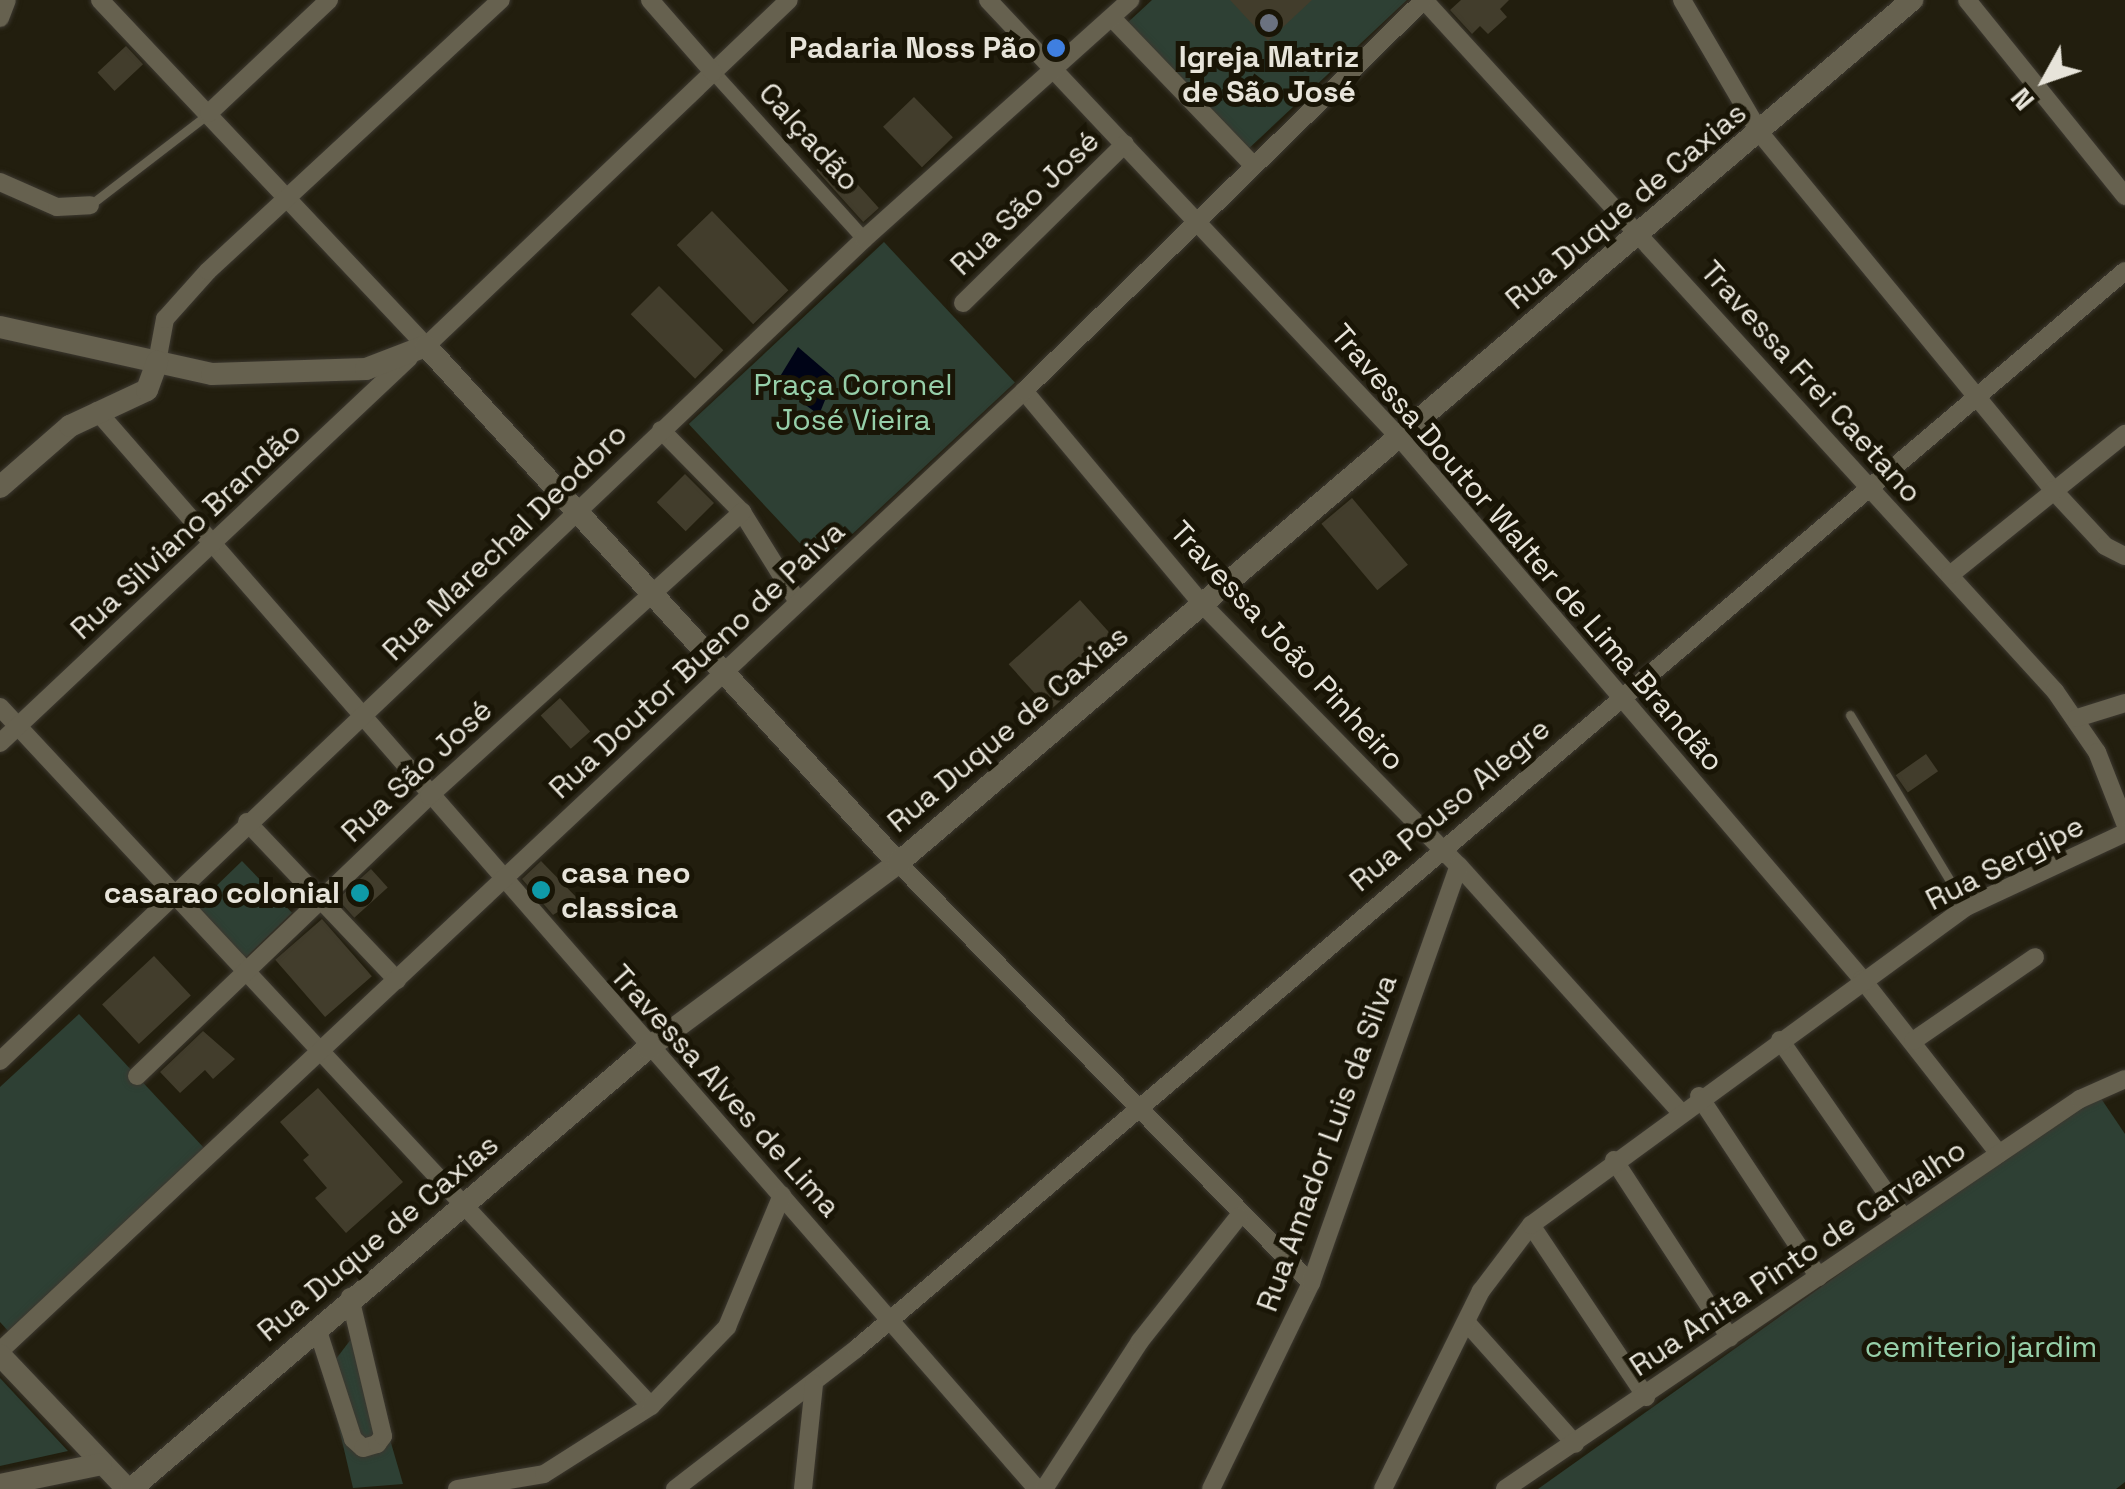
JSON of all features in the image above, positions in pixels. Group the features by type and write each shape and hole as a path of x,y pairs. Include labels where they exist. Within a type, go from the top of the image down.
{"street":[{"path":"0,18 7,0"},
{"path":"100,0 288,197 417,352 580,507 722,672 898,862 1238,1216 1311,1283"},
{"path":"210,113 329,0"},
{"path":"0,487 97,412 147,390 165,319 178,302 501,0"},
{"path":"650,0 713,72"},
{"name":"Rua Silviano Brandão","path":"0,743 790,0"},
{"name":"Travessa Doutor Walter de Lima Brandão","path":"988,0 1399,437 1862,979 1999,1154"},
{"name":"Rua Marechal Deodoro","path":"0,1061 864,239 1130,0"},
{"name":"Rua Doutor Bueno de Paiva","path":"0,1353 1024,391 1195,219 1424,0"},
{"name":"Travessa Frei Caetano","path":"1424,0 1869,484 2077,718 2125,823"},
{"path":"1682,0 1760,133 2053,490 2105,546 2125,556"},
{"name":"Rua Duque de Caxias","path":"129,1489 648,1048 898,862 1912,0"},
{"path":"1967,0 2125,196"},
{"path":"1112,18 1252,164"},
{"name":"Calçadão","path":"713,72 864,239"},
{"name":"Rua São José","path":"963,302 1125,144"},
{"path":"0,182 57,207 90,204"},
{"name":"Rua Pouso Alegre","path":"675,1489 814,1384 1869,484 2125,271"},
{"path":"0,328 157,362 285,376 417,352"},
{"name":"Travessa João Pinheiro","path":"1024,391 1202,604 1459,866 1679,1110"},
{"name":"Travessa Alves de Lima","path":"97,412 648,1048 1041,1489"},
{"path":"661,430 742,512 798,602"},
{"path":"1950,575 2125,434"},
{"name":"Rua São José","path":"137,1076 246,977 429,796 652,589 742,512"},
{"path":"2077,718 2125,703"},
{"path":"0,707 246,977 322,1053 651,1406"},
{"path":"247,822 397,980"},
{"name":"Rua Sergipe","path":"1383,1489 1495,1266 1531,1225 1679,1110 1966,907 2125,833"},
{"name":"Rua Amador Luis da Silva","path":"1212,1489 1311,1283 1459,866"},
{"path":"1913,1040 2035,957"},
{"path":"1780,1040 1903,1217"},
{"name":"Rua Anita Pinto de Carvalho","path":"1505,1489 1646,1397 2080,1098 2125,1078"},
{"path":"1700,1096 1819,1277"},
{"path":"1614,1160 1730,1338"},
{"path":"458,1489 544,1474 651,1406 726,1326 782,1196"},
{"path":"1041,1489 1140,1340 1238,1216"},
{"path":"1531,1225 1646,1397"},
{"path":"318,1328 353,1439 363,1448 377,1444 383,1436 350,1298"},
{"path":"1468,1323 1575,1444"},
{"path":"0,1353 129,1489"},
{"path":"803,1489 814,1384"},
{"path":"0,1484 102,1464"}],"lane":[{"path":"90,204 210,113"},
{"path":"1850,716 1966,907"}],"green space":[{"path":"1152,0 1407,0 1245,152 1125,25"},
{"name":"Praça Coronel José Vieira","path":"884,242 1015,382 820,565 689,424"},
{"path":"242,861 292,913 245,958 195,906"},
{"path":"79,1014 205,1149 9,1332 0,1322 0,1087"},
{"name":"cemiterio jardim","path":"2096,1091 2125,1134 2125,1482 2116,1489 1538,1489"},
{"path":"358,1330 403,1484 353,1488 326,1372"},
{"path":"0,1378 68,1451 0,1466"}],"water":[{"path":"798,347 834,378 819,415 776,383"}],"building":[{"name":"Igreja Matriz de São José","path":"1230,0 1312,0 1268,41"},
{"path":"1461,0 1509,0 1500,9 1507,17 1488,34 1480,26 1472,34 1450,10"},
{"path":"126,46 143,64 115,91 97,73"},
{"path":"914,97 953,137 922,167 883,127"},
{"path":"832,156 879,208 863,222 816,170"},
{"path":"712,211 788,290 753,324 677,245"},
{"path":"659,286 723,350 695,379 631,314"},
{"path":"685,474 714,503 686,531 657,502"},
{"path":"1352,498 1408,565 1377,590 1321,524"},
{"path":"1080,600 1121,646 1050,710 1009,664"},
{"path":"560,698 590,731 571,749 541,715"},
{"path":"1926,754 1938,771 1908,792 1896,775"},
{"path":"541,861 578,899 553,915 522,879"},
{"name":"casarao colonial","path":"371,869 388,888 354,918 338,899"},
{"path":"322,919 372,976 325,1017 275,960"},
{"path":"154,956 191,995 139,1044 102,1004"},
{"path":"203,1031 235,1059 213,1079 205,1070 180,1093 160,1072"},
{"path":"318,1088 403,1182 346,1233 315,1198 327,1188 303,1160 309,1155 280,1122"}],"place":[{"name":"Igreja Matriz de São José","path":"1269,23"},
{"name":"Padaria Noss Pão","path":"1056,48"},
{"name":"casa neo classica","path":"541,890"},
{"name":"casarao colonial","path":"360,893"}]}
